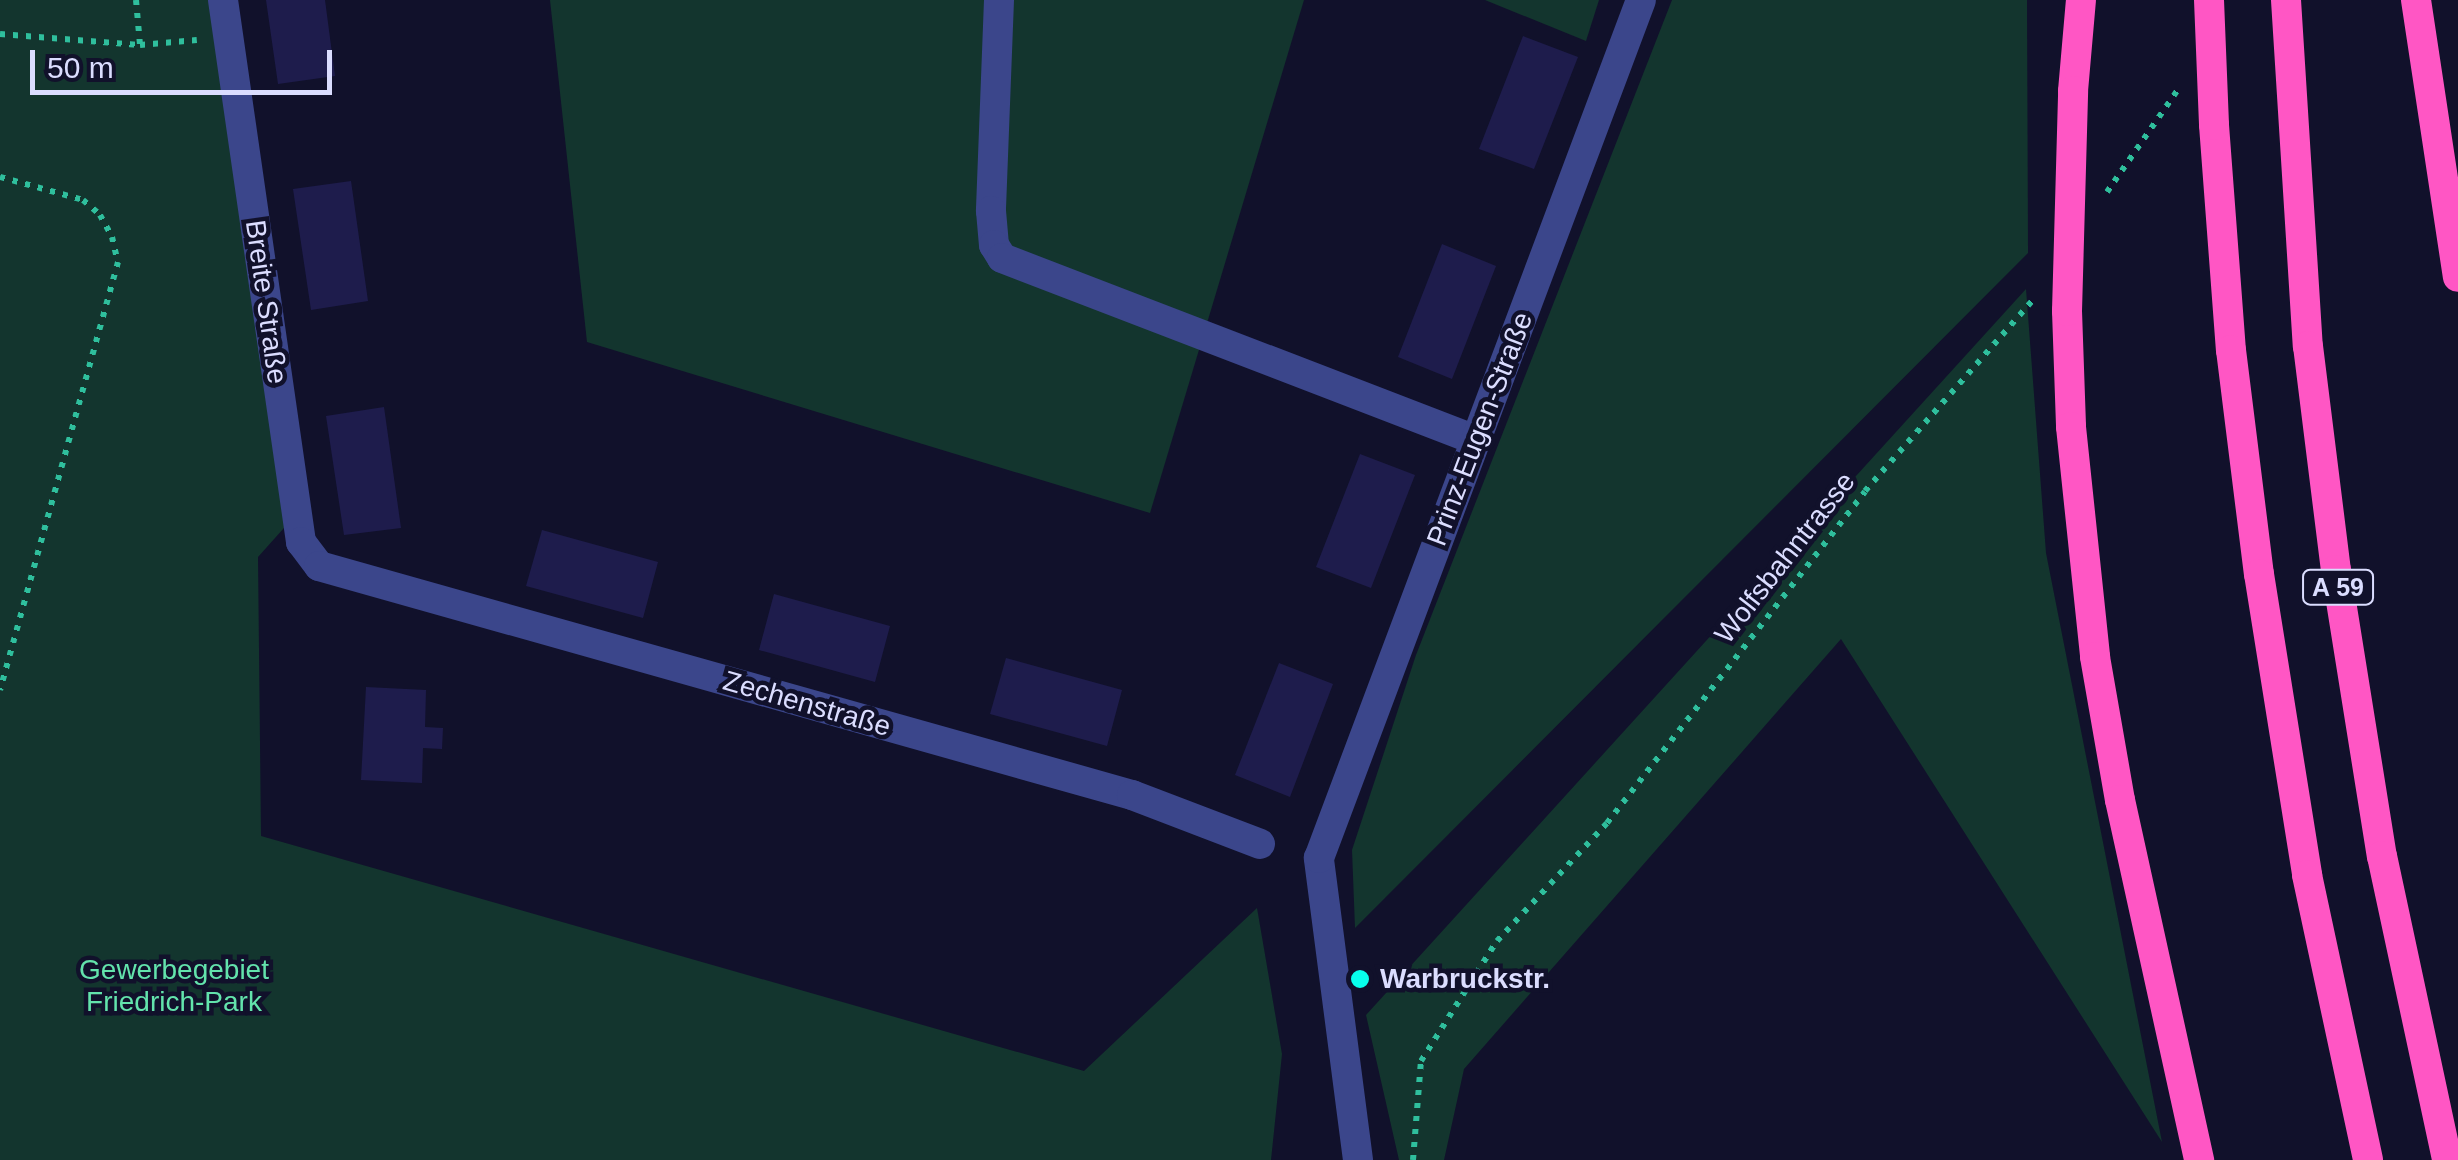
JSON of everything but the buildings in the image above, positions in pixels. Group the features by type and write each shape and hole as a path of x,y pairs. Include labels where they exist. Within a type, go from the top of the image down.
{"highway":[{"path":"2081,0 2073,91 2067,312 2071,426 2095,656 2120,800 2199,1160"},
{"name":"A 59","path":"2210,0 2214,125 2231,350 2258,574 2307,875 2368,1160"},
{"path":"2416,0 2458,276"},
{"name":"A 59","path":"2286,13 2308,346 2336,570 2382,856 2444,1150"},
{"path":"2185,1085 2216,1160"}],"street":[{"name":"Breite Straße","path":"223,0 301,542 319,566 350,577"},
{"path":"998,0 991,212 994,245 1002,258 1476,440"},
{"name":"Prinz-Eugen-Straße","path":"1358,1160 1319,858 1641,0"},
{"name":"Zechenstraße","path":"350,577 1132,795 1260,844"}],"path":[{"path":"136,0 140,45"},
{"path":"0,34 140,45 228,36"},
{"path":"2096,208 2185,80"},
{"path":"0,176 83,200 100,215 112,236 118,262 0,690"},
{"name":"Wolfsbahntrasse","path":"1413,1160 1421,1062 1498,941 1606,823 1865,490 2018,321 2040,289"}],"green space":[{"name":"Gewerbegebiet Friedrich-Park","path":"0,0 216,0 292,519 258,557 261,836 1084,1071 1257,908 1282,1054 1271,1160 0,1160"},
{"path":"550,0 1304,0 1150,513 587,342"},
{"path":"1485,0 1599,0 1586,41"},
{"path":"1672,0 2027,0 2028,253 1355,928 1352,850 1416,655"},
{"path":"2026,289 2046,553 2162,1142 1841,639 1464,1069 1444,1160 1399,1160 1366,1015"}],"place":[{"name":"Warbruckstr.","path":"1360,979"}]}
